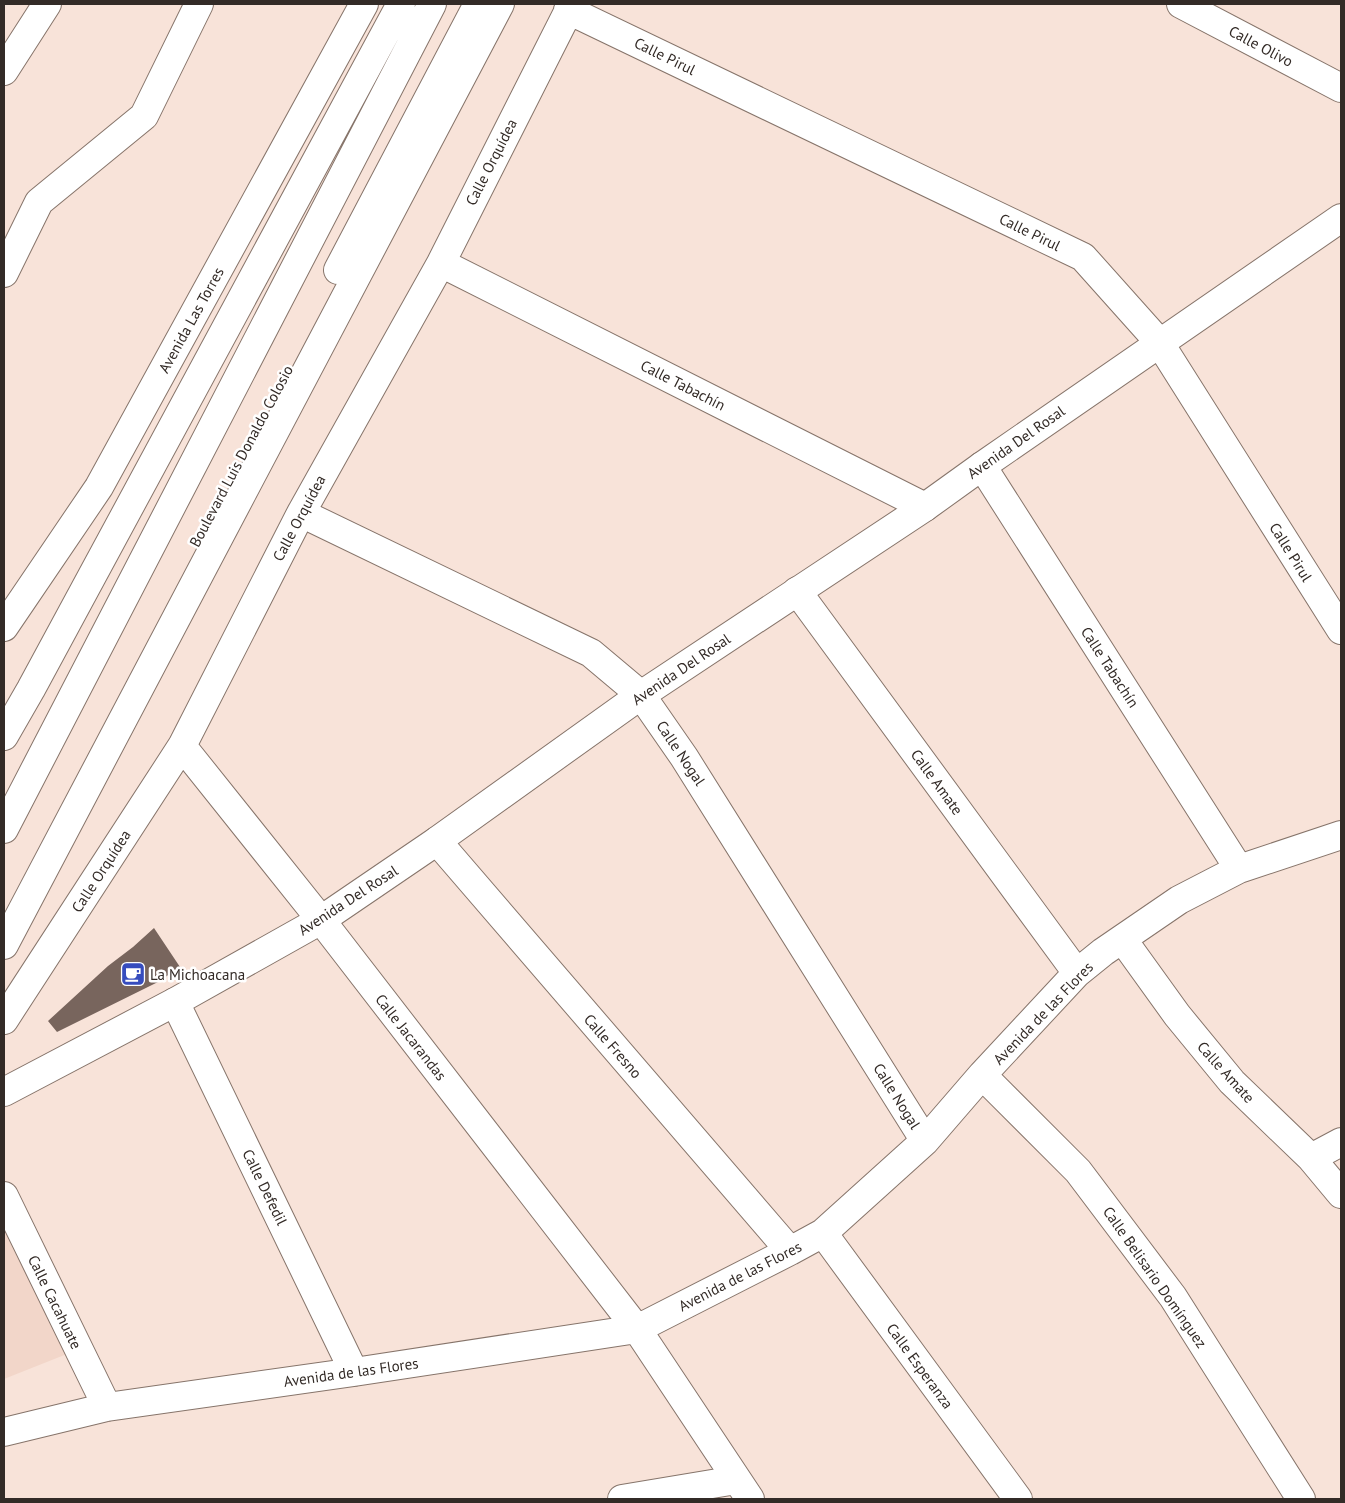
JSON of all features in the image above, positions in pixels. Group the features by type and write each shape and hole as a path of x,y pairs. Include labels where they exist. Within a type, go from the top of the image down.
{"main road":[{"path":"4,70 47,4"},
{"path":"4,273 39,202 144,116 199,4"},
{"name":"Avenida Las Torres","path":"4,627 99,487 364,4"},
{"path":"4,736 400,4"},
{"path":"4,829 432,4"},
{"path":"4,945 500,4"},
{"name":"Calle Olivo","path":"1181,4 1341,88"},
{"name":"Calle Orquídea","path":"4,1020 182,746 301,513 441,262 570,7"},
{"name":"Calle Pirul","path":"570,7 1083,257 1160,342 1341,630"},
{"name":"Boulevard Luis Donaldo Colosio","path":"4,909 472,15"},
{"name":"Avenida Del Rosal","path":"4,1092 176,1002 321,920 437,841 641,695 925,507 1160,342 1338,226"},
{"name":"Calle Tabachín","path":"441,262 925,507"},
{"name":"Calle Tabachín","path":"982,466 1239,869"},
{"name":"Calle Nogal","path":"301,513 591,653 641,695 684,757 925,1140"},
{"name":"Calle Amate","path":"797,591 1077,973"},
{"name":"Calle Jacarandas","path":"182,746 321,920 637,1329 743,1490"},
{"name":"Avenida de las Flores","path":"4,1432 106,1407 637,1329 823,1233 925,1140 982,1075 1077,973 1103,952 1178,900 1239,869 1341,835"},
{"name":"Calle Fresno","path":"437,841 790,1251"},
{"name":"Calle Amate","path":"1122,940 1177,1015 1232,1082 1311,1158 1341,1194"},
{"name":"Calle Defedil","path":"176,1002 354,1372"},
{"name":"Calle Belisario Domínguez","path":"982,1075 1078,1171 1173,1297 1301,1499"},
{"path":"1311,1158 1341,1142"},
{"name":"Calle Cacahuate","path":"4,1196 106,1407"},
{"name":"Calle Esperanza","path":"823,1233 1018,1499"},
{"path":"622,1499 743,1490"}],"shaded area":[{"path":"4,1220 72,1352 4,1379"}],"building":[{"path":"154,928 180,967 158,982 57,1032 48,1021 108,966"}],"place":[{"name":"La Michoacana","path":"133,974"}]}
